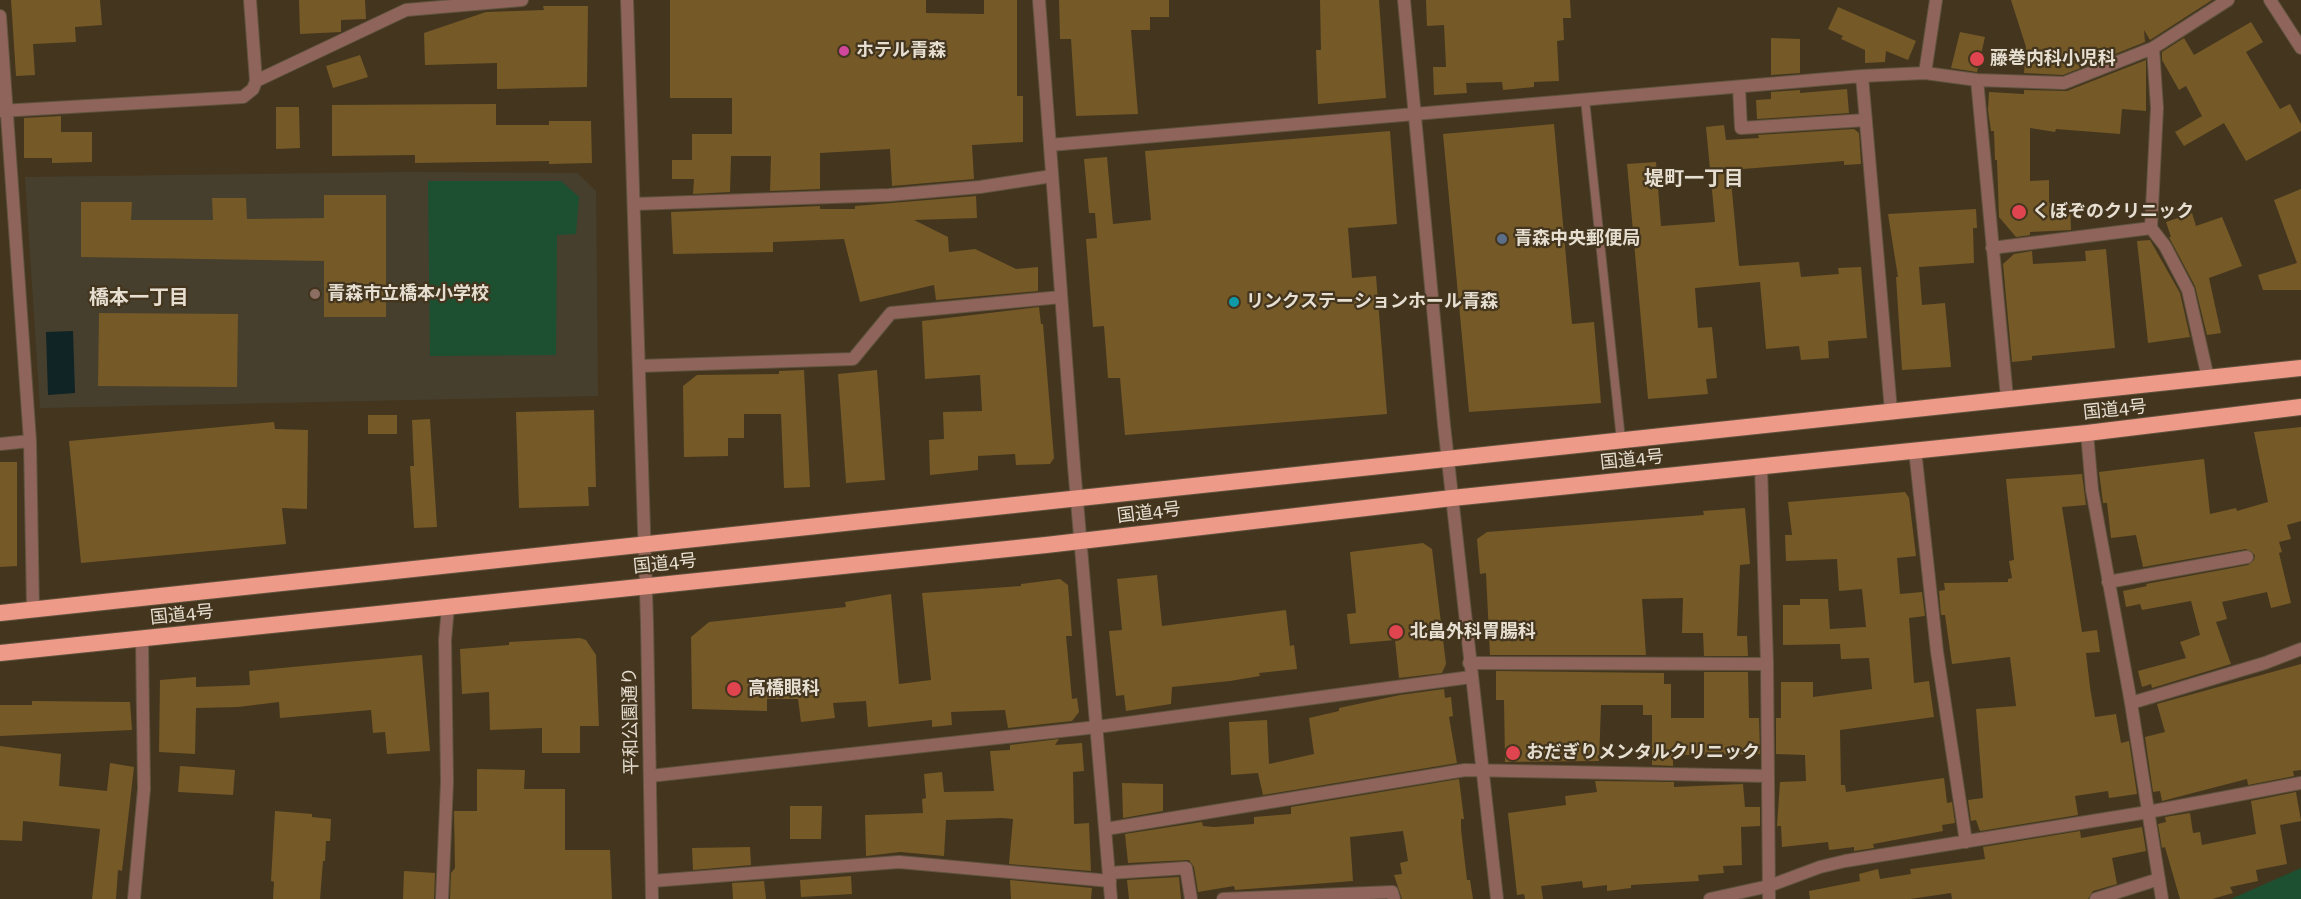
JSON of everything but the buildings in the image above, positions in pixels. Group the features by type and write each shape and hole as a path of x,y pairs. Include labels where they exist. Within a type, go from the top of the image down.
{"highway":[{"name":"国道4号","path":"0,612 2301,368"},
{"name":"国道4号","path":"0,653 1081,541 1452,498 2087,433 2301,407"}],"street":[{"path":"4,111 243,97 253,89 256,81 250,0"},
{"path":"256,81 406,10 522,0"},
{"name":"平和公園通り","path":"627,0 645,543 652,899"},
{"path":"1039,0 1077,498 1111,899"},
{"path":"1404,0 1469,663 1497,899"},
{"path":"1925,73 1936,0"},
{"path":"1050,146 1862,76 1925,73 1977,80 2064,82 2153,48 2228,0"},
{"path":"2270,0 2301,48"},
{"path":"0,16 4,111 30,441 33,609"},
{"path":"2153,48 2157,108 2151,228 2165,246 2188,290 2208,378"},
{"path":"1862,76 1891,411"},
{"path":"1977,80 2007,398"},
{"path":"1739,87 1741,129 1866,120"},
{"path":"634,204 889,195 980,187 1052,176"},
{"path":"1992,248 2151,228"},
{"path":"639,366 853,359 891,313 1061,297"},
{"path":"2087,433 2092,490 2131,703 2163,899"},
{"path":"0,444 30,441"},
{"path":"1915,450 1937,652 1951,757 1966,843"},
{"path":"1761,466 1767,664 1769,899"},
{"path":"2108,582 2247,557"},
{"path":"442,899 447,782 445,640 448,607"},
{"path":"134,899 144,789 142,638"},
{"path":"2131,703 2226,675 2301,649"},
{"path":"1469,663 1767,664"},
{"path":"650,776 1097,727 1471,677"},
{"path":"1106,829 1465,770 1768,776"},
{"path":"1710,899 1769,886 1828,865 2148,812 2301,783"},
{"path":"652,881 899,862 1110,877 1186,868 1191,899"},
{"path":"2096,899 2159,879"},
{"path":"1223,899 1392,892 1394,899"}],"lane":[{"path":"1585,99 1621,440"}],"shaded area":[{"name":"青森市立橋本小学校","path":"408,172 577,173 596,191 598,396 40,408 25,177"}],"green space":[{"path":"428,181 561,181 579,197 576,234 557,235 556,355 430,356"},
{"path":"2301,868 2301,899 2231,899"}],"water":[{"path":"73,331 75,393 48,395 46,332"}],"place":[{"name":"ホテル青森","path":"844,51"},
{"name":"藤巻内科小児科","path":"1977,59"},
{"name":"くぼぞのクリニック","path":"2019,212"},
{"name":"青森中央郵便局","path":"1502,239"},
{"name":"青森市立橋本小学校","path":"315,294"},
{"name":"リンクステーションホール青森","path":"1234,302"},
{"name":"北畠外科胃腸科","path":"1396,632"},
{"name":"高橋眼科","path":"734,689"},
{"name":"おだぎりメンタルクリニック","path":"1513,753"}],"district":[{"name":"堤町一丁目","path":"1694,179"},
{"name":"橋本一丁目","path":"139,298"}]}
